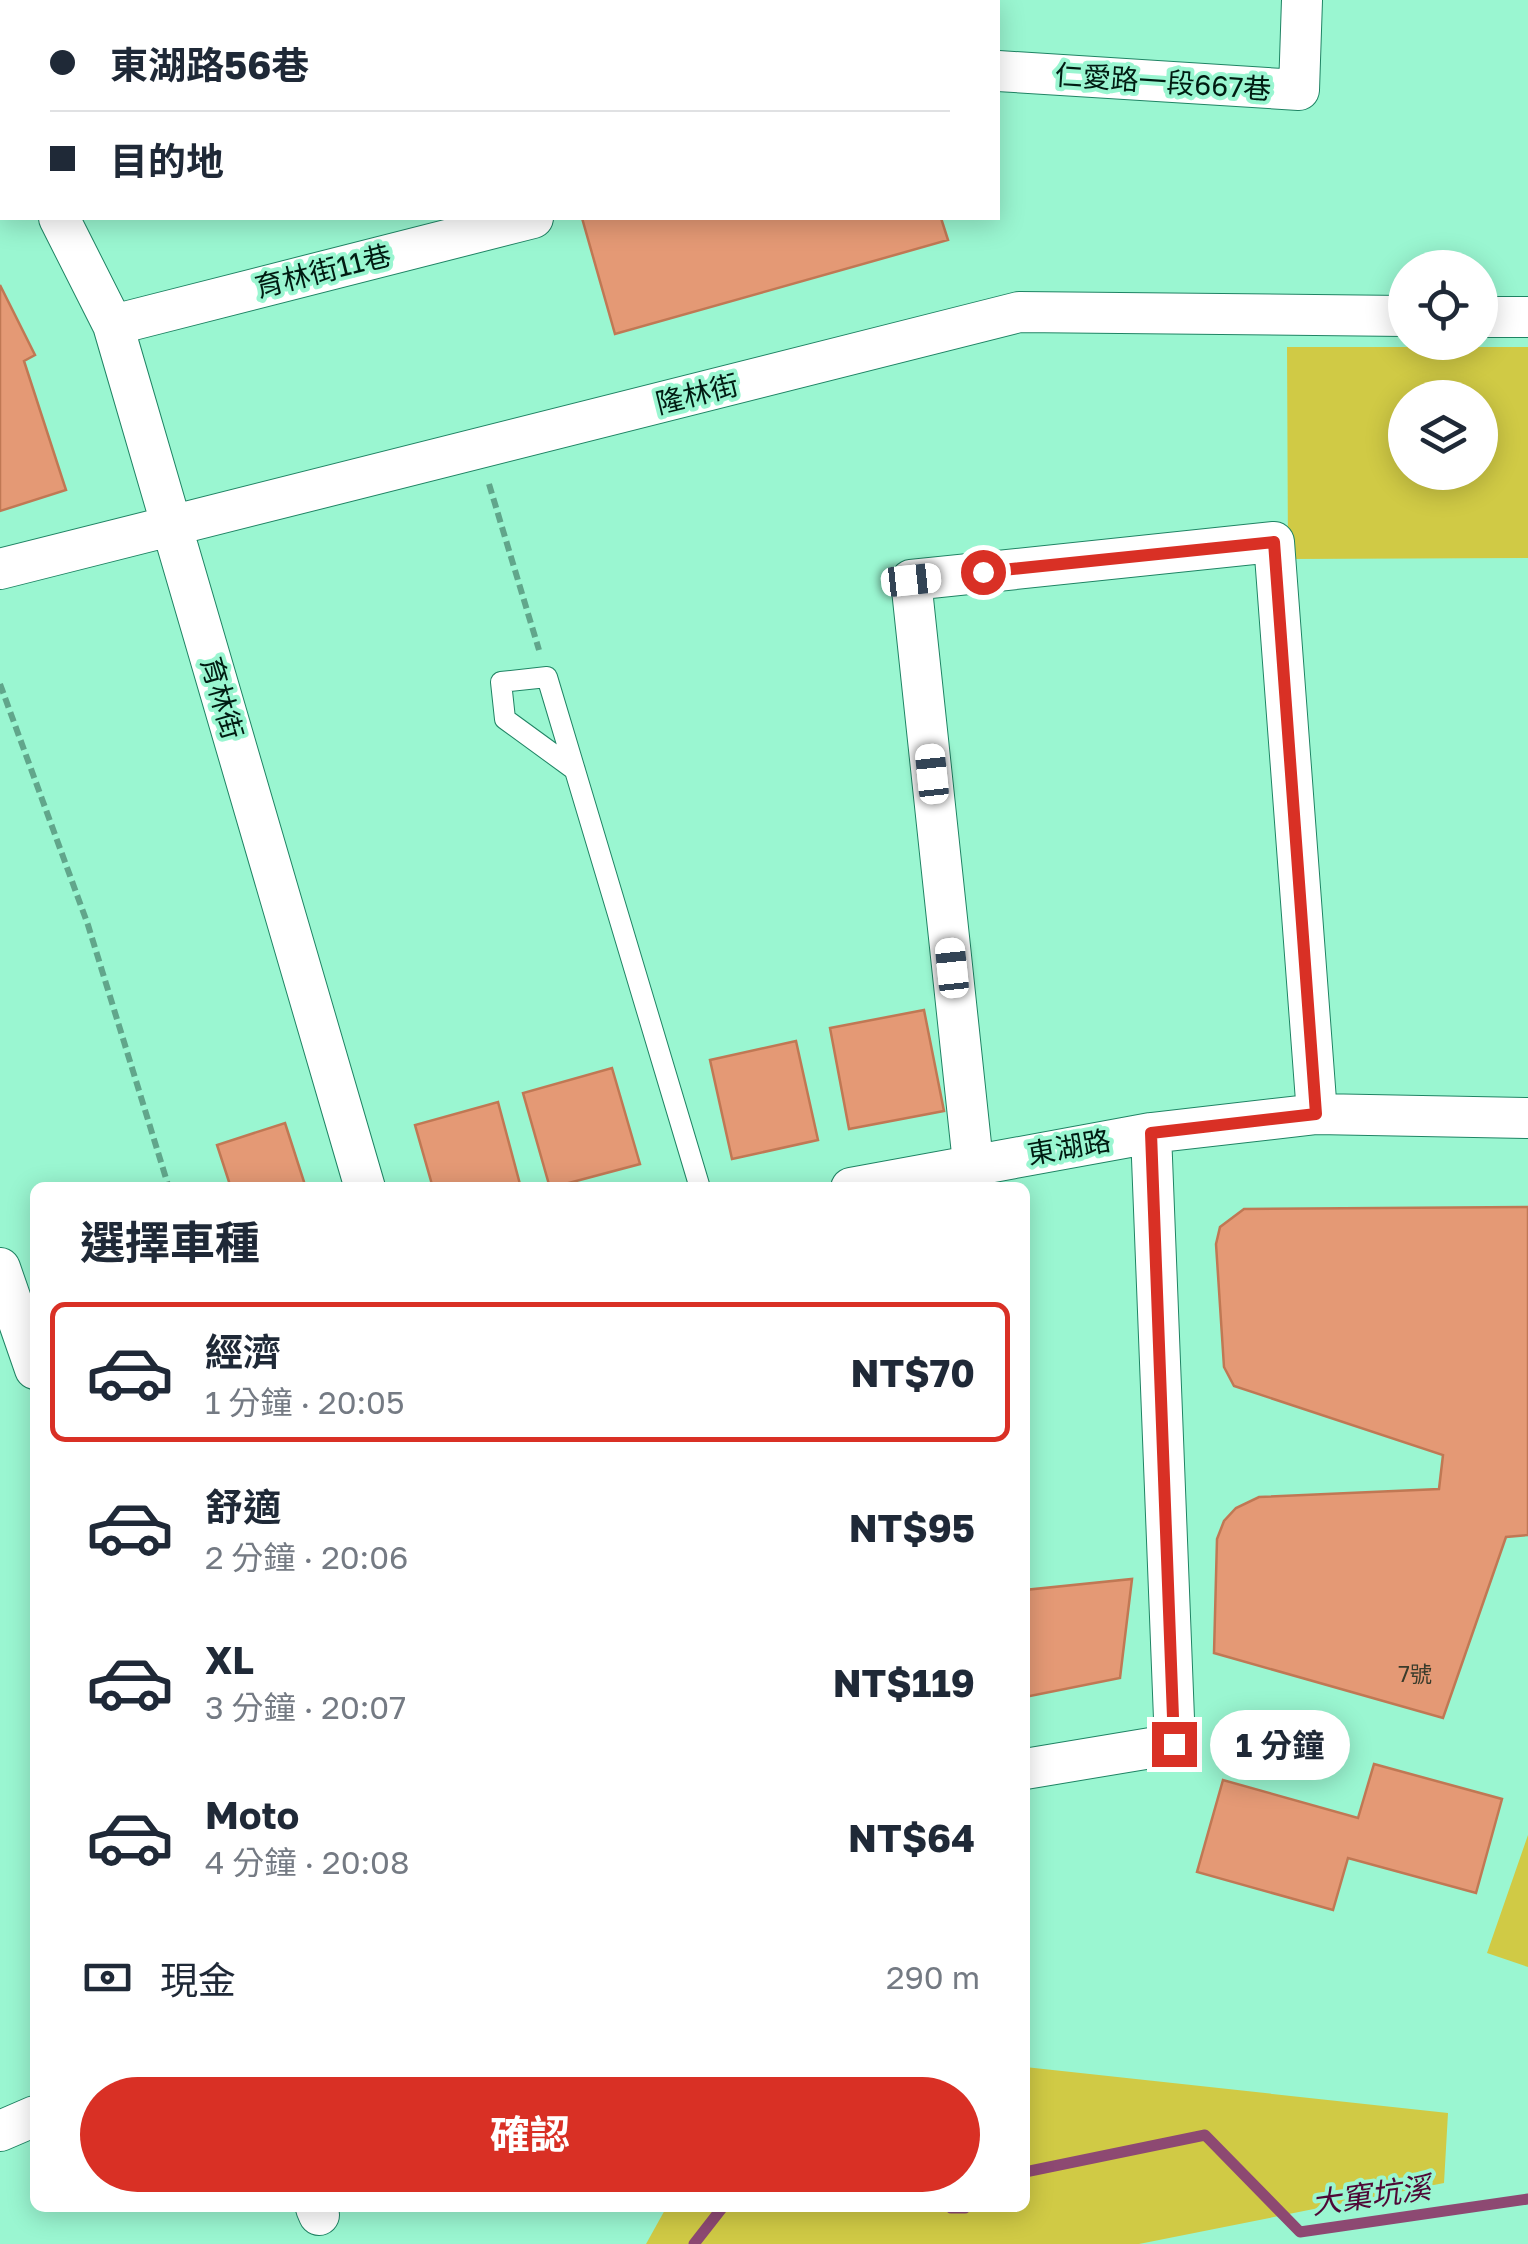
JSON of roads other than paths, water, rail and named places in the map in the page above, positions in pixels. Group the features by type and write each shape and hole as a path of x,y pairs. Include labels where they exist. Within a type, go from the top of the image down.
{"street":[{"name":"仁愛路一段667巷","path":"1000,71 1299,90 1302,0"},
{"name":"育林街","path":"59,220 113,324 363,1182"},
{"name":"育林街11巷","path":"113,324 525,220"},
{"name":"隆林街","path":"0,569 1018,312 1388,316"},
{"path":"1498,317 1528,317"},
{"path":"973,1163 911,580 1274,542 1316,1114"},
{"name":"東湖路","path":"880,1182 1151,1133 1316,1114 1528,1118"},
{"path":"1030,1768 1174,1744 1151,1133"},
{"path":"0,1268 26,1366"},
{"path":"0,2131 30,2118"}],"lane":[{"path":"575,770 505,718 501,682 547,677 575,770 698,1182"}],"waterway":[{"name":"大窠坑溪","path":"1030,2171 1205,2135 1300,2232 1528,2199"},
{"name":"大窠坑溪","path":"694,2244 719,2212"}]}
